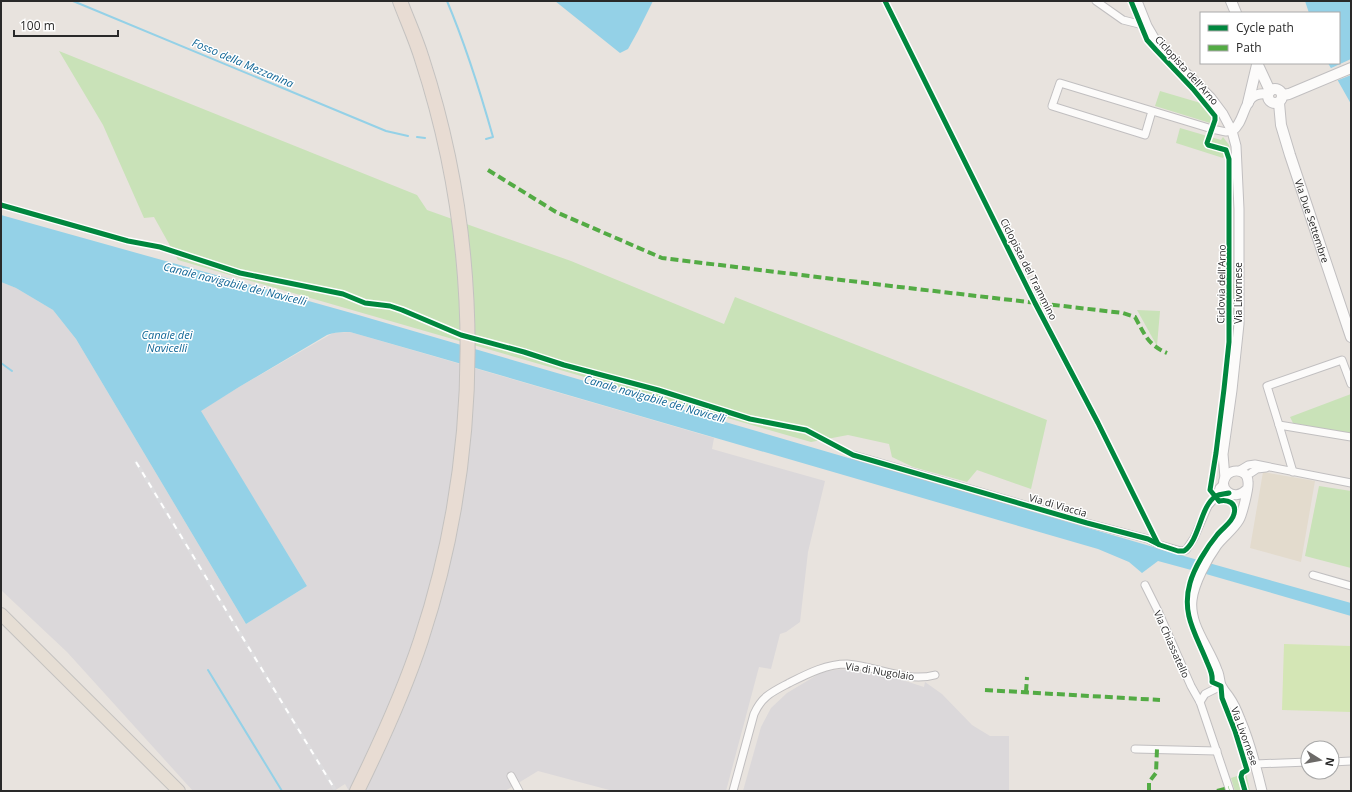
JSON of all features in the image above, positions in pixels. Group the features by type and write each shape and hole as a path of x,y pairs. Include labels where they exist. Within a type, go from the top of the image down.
{"highway":[{"path":"367,791 396,731 414,688 432,636 452,566 466,493 475,418 477,334 473,266 458,184 421,57 400,1"},
{"path":"357,791 395,710 422,638 443,562 457,493 465,418 468,329 455,147 443,99 409,1"},
{"path":"1,614 179,791"}],"main road":[{"path":"1231,1 1236,12"},
{"path":"1257,64 1269,93 1276,89 1281,91 1281,99"},
{"path":"1248,104 1257,64"},
{"path":"1281,99 1289,94 1351,68"},
{"name":"Via Due Settembre","path":"1281,99 1281,125 1351,337"}],"street":[{"path":"1096,1 1123,20 1147,26"},
{"name":"Via Livornese","path":"1137,1 1147,26 1154,38 1214,102 1232,131 1237,149 1238,324 1236,358 1224,455 1224,480"},
{"path":"1152,111 1146,135 1052,106 1060,83 1226,132 1232,131 1240,123 1248,104 1254,95 1269,93"},
{"path":"1293,472 1267,386 1342,360 1351,384"},
{"path":"1279,425 1351,437"},
{"name":"Via di Viaccia","path":"853,455 1080,521 1148,539 1158,544 1181,551 1186,550 1191,543 1208,506 1216,497 1224,480"},
{"path":"1224,455 1228,463 1237,471 1245,475 1249,481"},
{"path":"1242,513 1239,506 1225,489 1224,480 1231,472 1237,471 1250,464 1260,464 1351,483"},
{"path":"1249,481 1250,464"},
{"path":"1216,497 1230,494 1241,494 1257,469 1270,467"},
{"name":"Via Livornese","path":"1249,481 1242,513 1235,525 1213,552 1196,585 1192,598 1193,616 1196,626 1217,669 1221,686 1232,702 1240,718 1247,737 1262,791"},
{"path":"1313,575 1351,586"},
{"name":"Via Chiassatello","path":"1145,585 1191,686 1200,702 1230,791"},
{"name":"Via di Nugolaio","path":"733,791 754,714 761,701 768,694 819,669 839,665 856,666 912,677 935,675"},
{"path":"1200,702 1205,694 1221,686"},
{"path":"1135,749 1217,751"},
{"path":"1340,762 1351,761"},
{"path":"1255,764 1300,762"},
{"path":"511,776 519,791"}],"shaded area":[{"path":"1,282 16,288 53,310 76,339 246,624 307,586 200,411 333,333 350,332 714,438 712,449 825,481 808,552 800,622 786,632 780,634 771,669 759,667 726,791 613,791 538,771 505,791 349,791 345,784 334,791 193,791 67,652 1,590"},
{"path":"1263,472 1315,481 1301,562 1250,548"},
{"path":"841,669 893,677 924,687 925,682 942,694 972,725 990,736 1009,736 1009,791 743,791 761,727 771,708 787,693 822,672"}],"green space":[{"path":"59,51 417,195 427,210 571,261 724,324 735,297 1047,420 1031,489 977,470 967,482 913,467 892,457 889,444 848,435 811,442 178,260 154,217 144,218 103,125"},
{"path":"1160,91 1204,104 1212,116 1210,123 1155,106"},
{"path":"1180,128 1221,140 1223,137 1229,145 1231,154 1225,153 1223,158 1176,143"},
{"path":"1232,284 1234,284 1233,323 1231,323"},
{"path":"1137,310 1160,311 1157,346"},
{"path":"1351,394 1351,434 1293,423 1290,417"},
{"path":"1221,418 1223,418 1219,448 1217,448"},
{"path":"1319,486 1351,491 1351,568 1305,556"},
{"path":"1284,644 1351,646 1351,712 1282,710"},
{"path":"1246,773 1250,791 1235,791 1231,778"}],"water":[{"path":"555,1 653,1 628,49 620,53"},
{"path":"1305,1 1351,1 1351,104 1329,64 1340,64 1340,12 1309,12"},
{"name":"Canale dei Navicelli","path":"1,215 355,314 1191,558 1351,603 1351,616 1158,561 1142,573 1129,562 1098,549 347,332 327,335 201,411 307,586 246,624 76,339 53,310 16,288 1,282"}],"pier":[{"path":"1351,59 1351,75 1336,81 1329,69"}],"waterway":[{"name":"Fosso della Mezzanina","path":"73,1 386,131 408,136"},
{"path":"447,1 472,69 493,137 486,139"},
{"path":"417,137 425,138"},
{"path":"1,363 12,371"},
{"path":"208,670 282,791"}],"railway":[{"path":"136,462 334,788"}],"marked path":[{"path":"488,170 556,212 662,258 1123,313 1135,317 1151,343 1155,347 1167,353"},
{"path":"1026,692 1027,677"},
{"path":"985,690 1160,700"},
{"path":"1149,791 1149,782 1156,773 1157,749"},
{"path":"1217,791 1229,788"}],"cycle path":[{"name":"Ciclopista del Trammino","path":"885,1 1035,303 1098,423 1158,544"},
{"name":"Ciclopista dell'Arno","path":"1131,1 1147,40 1193,89 1215,116 1207,143 1208,145 1226,150 1229,159 1229,342 1216,453 1210,490 1219,501"},
{"path":"1,205 128,241 160,247 240,273 343,294 365,303 390,306 461,335 658,390 750,419 806,430 853,455 1087,523 1148,539 1178,551 1184,551 1194,539 1206,507 1211,501 1218,495 1229,493"},
{"path":"1219,501 1228,501 1231,503 1235,510 1234,514 1229,523 1213,540 1198,564 1190,583 1187,604 1191,624 1210,669 1212,682 1221,686 1222,698 1235,731 1247,770 1242,773 1241,777 1245,791"}],"water label":[{"name":"Canale navigabile dei Navicelli","path":"235,284"},
{"name":"Canale navigabile dei Navicelli","path":"655,399"}]}
